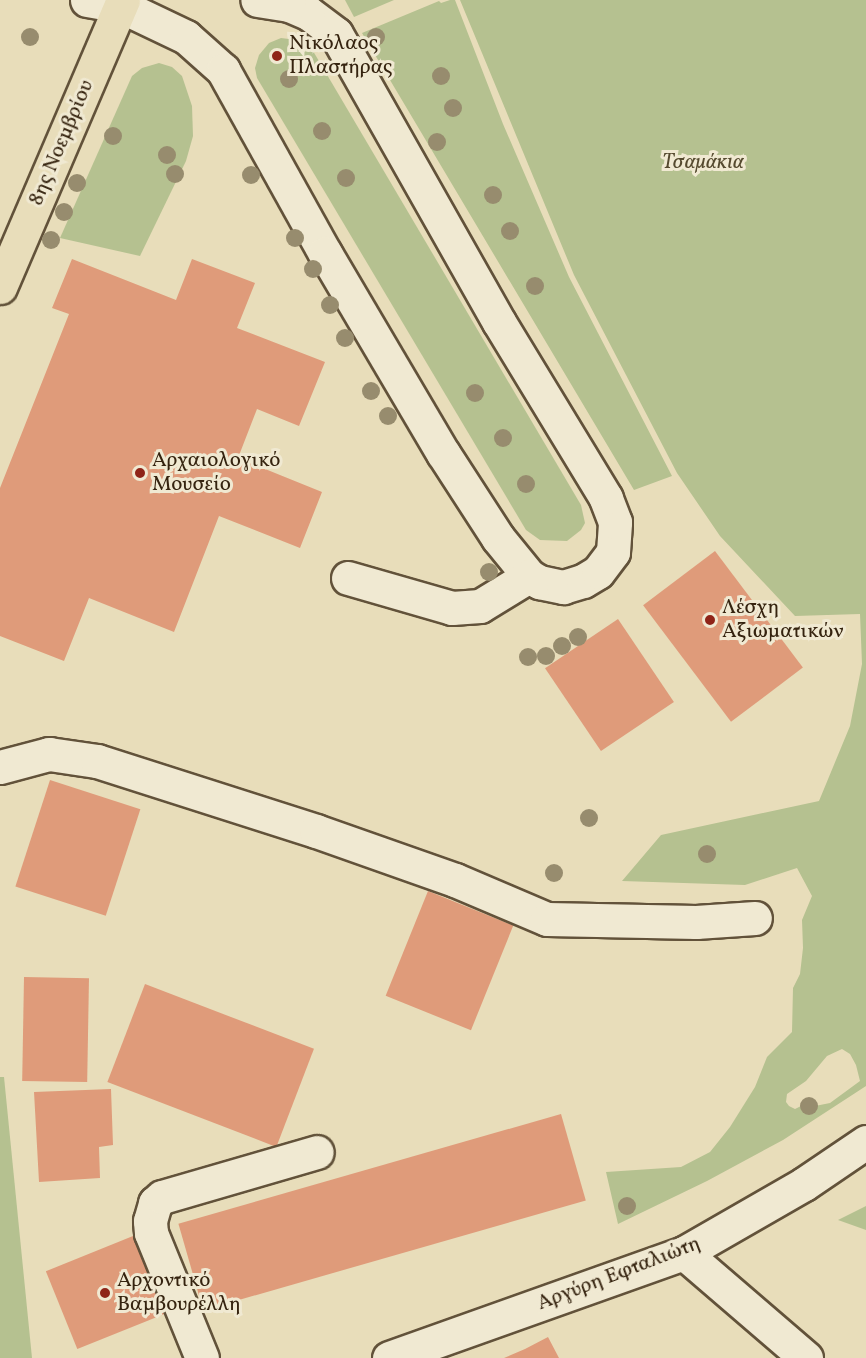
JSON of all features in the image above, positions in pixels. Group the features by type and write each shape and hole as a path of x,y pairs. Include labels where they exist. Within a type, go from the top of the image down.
{"main road":[{"name":"8ης Νοεμβρίου","path":"0,287 131,2"}],"street":[{"path":"87,0 131,2 186,37 223,70 325,253 443,453 498,538 529,576 544,584 563,587 583,581 598,572 610,558 614,544 615,522 606,498 499,322 336,34 308,13 289,5 256,0"},
{"path":"348,578 452,608 480,606 529,576"},
{"path":"0,767 49,754 79,757 315,831 455,880 547,919 696,922 755,918"},
{"name":"Αργύρη Εφταλιώτη","path":"389,1358 684,1253 804,1184 866,1142"},
{"path":"202,1358 151,1233 150,1221 155,1203 162,1197 317,1152"},
{"path":"684,1253 806,1358"}],"green space":[{"path":"345,0 394,0 354,17"},
{"path":"455,0 503,124 569,277 672,476 634,490 362,33 439,1 441,3"},
{"name":"Τσαμάκια","path":"460,0 866,0 866,1086 783,1140 707,1181 618,1224 606,1172 681,1167 710,1152 730,1127 755,1087 767,1057 792,1032 793,988 800,974 803,948 802,920 812,896 797,868 745,885 622,881 661,835 819,801 850,726 862,664 860,614 795,616 720,536 677,473 574,275","holes":["842,1049 850,1054 856,1065 860,1081 830,1103 815,1106 807,1103 795,1109 789,1106 786,1102 787,1094 806,1081 827,1056"]},
{"path":"281,38 297,40 313,51 581,505 585,523 581,530 567,541 540,540 526,530 257,78 255,68 259,55 269,43"},
{"path":"159,63 172,67 182,76 192,106 193,136 186,161 140,256 60,238 132,76 142,68"},
{"path":"0,1077 4,1077 32,1358 0,1358"},
{"path":"866,1206 866,1230 838,1220"}],"building":[{"name":"Αρχαιολογικό Μουσείο","path":"72,259 176,300 192,259 255,283 237,328 325,362 299,426 257,409 238,458 322,492 300,548 219,516 174,632 89,598 64,661 0,636 0,488 69,314 52,308"},
{"name":"Λέσχη Αξιωματικών","path":"715,551 803,668 731,722 643,605"},
{"path":"618,619 674,702 601,751 545,668"},
{"path":"50,780 140,809 106,916 15,887"},
{"path":"428,891 513,925 471,1030 386,996"},
{"path":"24,977 89,978 87,1082 22,1081"},
{"path":"145,984 314,1049 276,1147 107,1082"},
{"path":"111,1089 113,1145 99,1147 100,1178 39,1182 34,1092"},
{"path":"561,1114 586,1201 203,1310 178,1224"},
{"name":"Αρχοντικό Βαμβουρέλλη","path":"133,1236 164,1314 77,1349 46,1271"},
{"path":"548,1337 559,1358 504,1358 525,1349"}],"place":[{"name":"Νικόλαος Πλαστήρας","path":"277,56"},
{"name":"Αρχαιολογικό Μουσείο","path":"140,473"},
{"name":"Λέσχη Αξιωματικών","path":"710,620"},
{"name":"Αρχοντικό Βαμβουρέλλη","path":"105,1293"}]}
